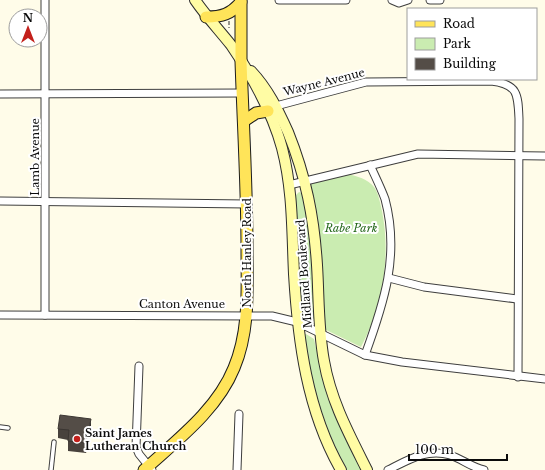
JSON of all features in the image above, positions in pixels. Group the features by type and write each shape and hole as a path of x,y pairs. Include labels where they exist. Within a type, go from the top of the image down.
{"main road":[{"name":"Midland Boulevard","path":"195,0 206,17 229,44 272,108 306,180 315,234 320,332 330,390 337,410 367,470"},
{"path":"206,17 218,17 233,12 241,1"},
{"name":"North Hanley Road","path":"148,469 196,422 219,394 234,370 242,346 246,315 247,204 241,61 241,1"},
{"name":"Midland Boulevard","path":"272,108 282,147 289,185 298,322 302,351 318,422 340,470"},
{"path":"244,121 256,113 272,108"}],"street":[{"name":"Lamb Avenue","path":"45,0 45,315"},
{"path":"279,0 346,0"},
{"path":"392,0 399,4 408,0"},
{"path":"430,0 440,0"},
{"name":"Wayne Avenue","path":"272,108 366,82 491,80 508,84 514,90 518,100 519,119 517,299 518,377"},
{"path":"0,94 243,93"},
{"path":"289,185 418,154 545,156"},
{"path":"365,355 380,315 389,278 390,237 384,199 370,165"},
{"path":"0,201 46,200 247,204"},
{"path":"389,278 424,287 517,299"},
{"name":"Canton Avenue","path":"0,314 272,316 298,322 365,355 402,362 518,377 545,379"},
{"path":"139,366 136,447 148,469"},
{"path":"237,470 239,414"},
{"path":"388,470 411,458 429,453 450,456 472,467 484,470"}],"lane":[{"path":"0,427 8,428"},
{"path":"51,470 54,442"}],"path":[{"path":"229,18 230,31"}],"green space":[{"name":"Rabe Park","path":"347,174 358,177 372,184 379,199 385,228 385,263 380,298 369,331 361,347 322,328 310,183"},
{"path":"299,192 304,194 313,258 314,319 311,322 305,320 303,313 295,196"},
{"path":"306,334 314,339 328,399 363,470 347,470 330,438 314,395 304,335"}],"building":[{"path":"60,415 91,419 86,443 68,441 69,430 58,429"}],"place":[{"name":"Saint James Lutheran Church","path":"77,439"}]}
